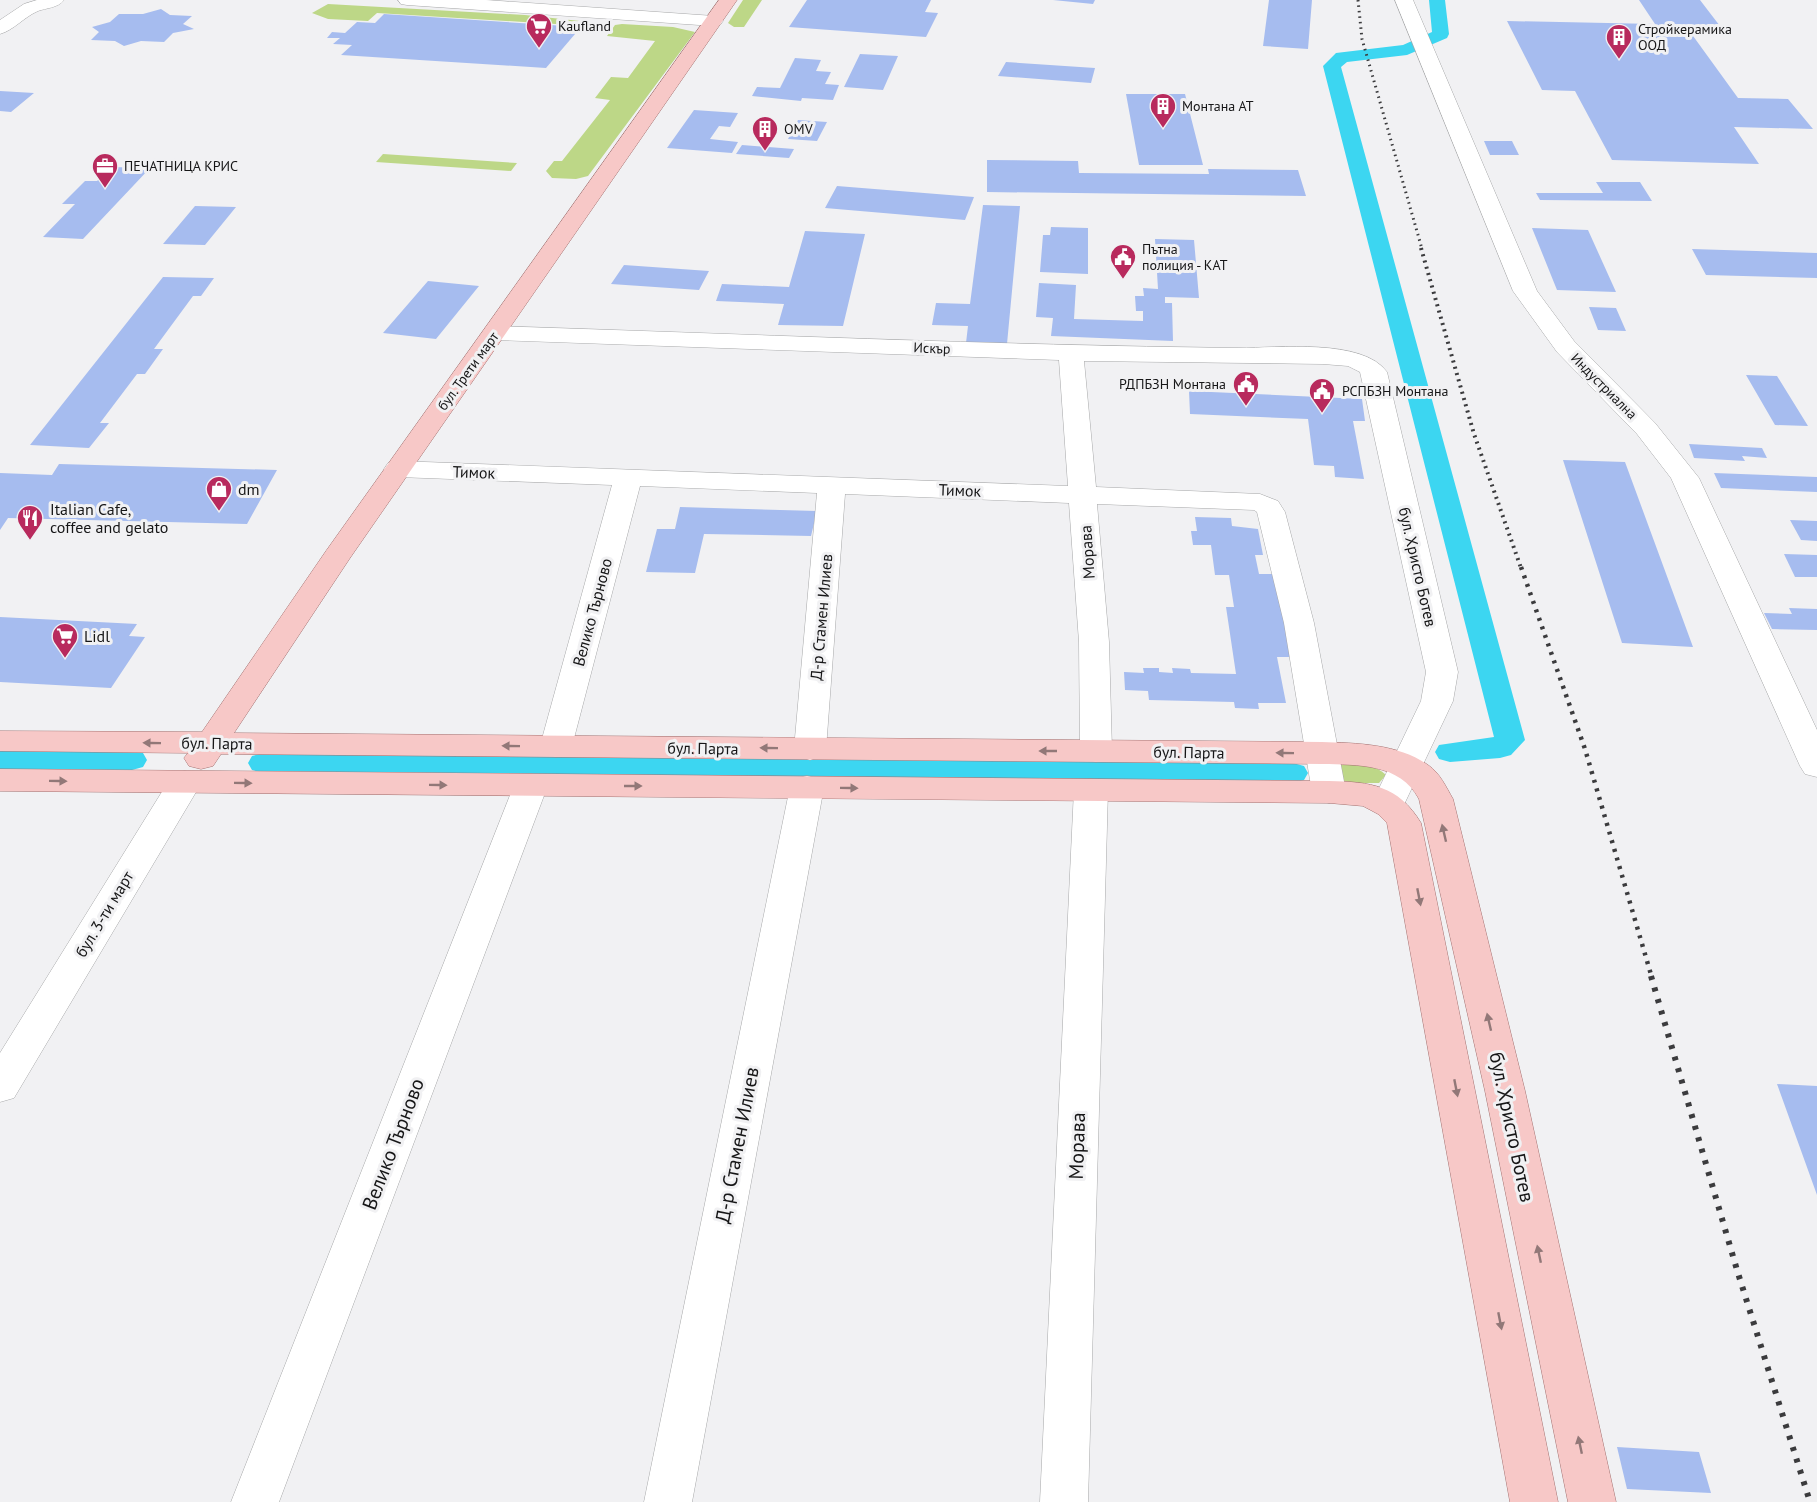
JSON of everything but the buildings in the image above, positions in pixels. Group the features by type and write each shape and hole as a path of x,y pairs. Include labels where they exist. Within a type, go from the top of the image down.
{"main road":[{"name":"бул. Трети март","path":"211,743 398,470 728,0"},
{"name":"бул. Парта","path":"0,741 556,746 808,768"},
{"name":"бул. 3-ти март","path":"185,782 211,743"},
{"name":"бул. Парта","path":"0,780 531,785 808,768 1093,770 1322,753 1370,756 1405,765"},
{"name":"бул. Христо Ботев","path":"1405,765 1424,780 1436,799 1505,1091 1592,1502"},
{"name":"бул. Парта","path":"1093,770 1329,792 1372,797 1389,803"},
{"path":"1389,803 1399,813 1404,823 1534,1502"}],"street":[{"path":"407,0 714,21"},
{"name":"Индустриална","path":"1404,0 1525,291 1546,324 1571,354 1656,438 1685,478 1817,765"},
{"path":"2,24 47,3"},
{"name":"Искър","path":"496,333 1071,353 1323,356 1368,365"},
{"name":"Морава","path":"1064,1502 1093,770 1094,642 1071,353"},
{"name":"бул. Христо Ботев","path":"1368,365 1374,372 1442,672 1437,700 1389,803"},
{"name":"Тимок","path":"398,470 1083,496 1251,500 1268,507 1299,623 1322,753"},
{"name":"Велико Търново","path":"556,746 628,478"},
{"name":"Д-р Стамен Илиев","path":"668,1502 808,768 832,485"},
{"path":"1322,753 1329,792"},
{"name":"бул. 3-ти март","path":"0,1087 185,782"},
{"name":"Велико Търново","path":"255,1502 531,785"}],"green space":[{"path":"743,0 762,0 744,27 734,27 728,23"},
{"path":"328,4 525,15 589,22 587,26 377,13 368,21 328,19 312,13"},
{"path":"615,25 673,27 695,32 588,176 576,179 552,178 546,171 554,161 562,161 610,100 595,98 611,77 628,78 655,41 607,36"},
{"path":"383,154 517,163 511,171 376,162"},
{"path":"1333,764 1368,766 1386,775 1379,783 1338,783"}],"waterway":[{"path":"1437,0 1441,34 1407,50 1342,57 1332,66 1510,740 1500,748 1450,752"},
{"path":"0,759 132,760"},
{"path":"263,763 1293,773"}],"railway":[{"path":"1358,0 1362,39 1422,249"},
{"path":"1421,248 1474,434 1521,568"},
{"path":"1521,567 1585,749 1652,978"},
{"path":"1651,976 1737,1270 1810,1502"}],"place":[{"name":"Kaufland","path":"539,49"},
{"name":"Стройкерамика ООД","path":"1619,60"},
{"name":"Монтана АТ","path":"1163,129"},
{"name":"OMV","path":"765,152"},
{"name":"ПЕЧАТНИЦА КРИС","path":"105,189"},
{"name":"Пътна полиция - КАТ","path":"1123,280"},
{"name":"РДПБЗН Монтана","path":"1246,407"},
{"name":"РСПБЗН Монтана","path":"1322,414"},
{"name":"dm","path":"219,512"},
{"name":"Italian Cafe, coffee and gelato","path":"30,541"},
{"name":"Lidl","path":"65,659"}]}
